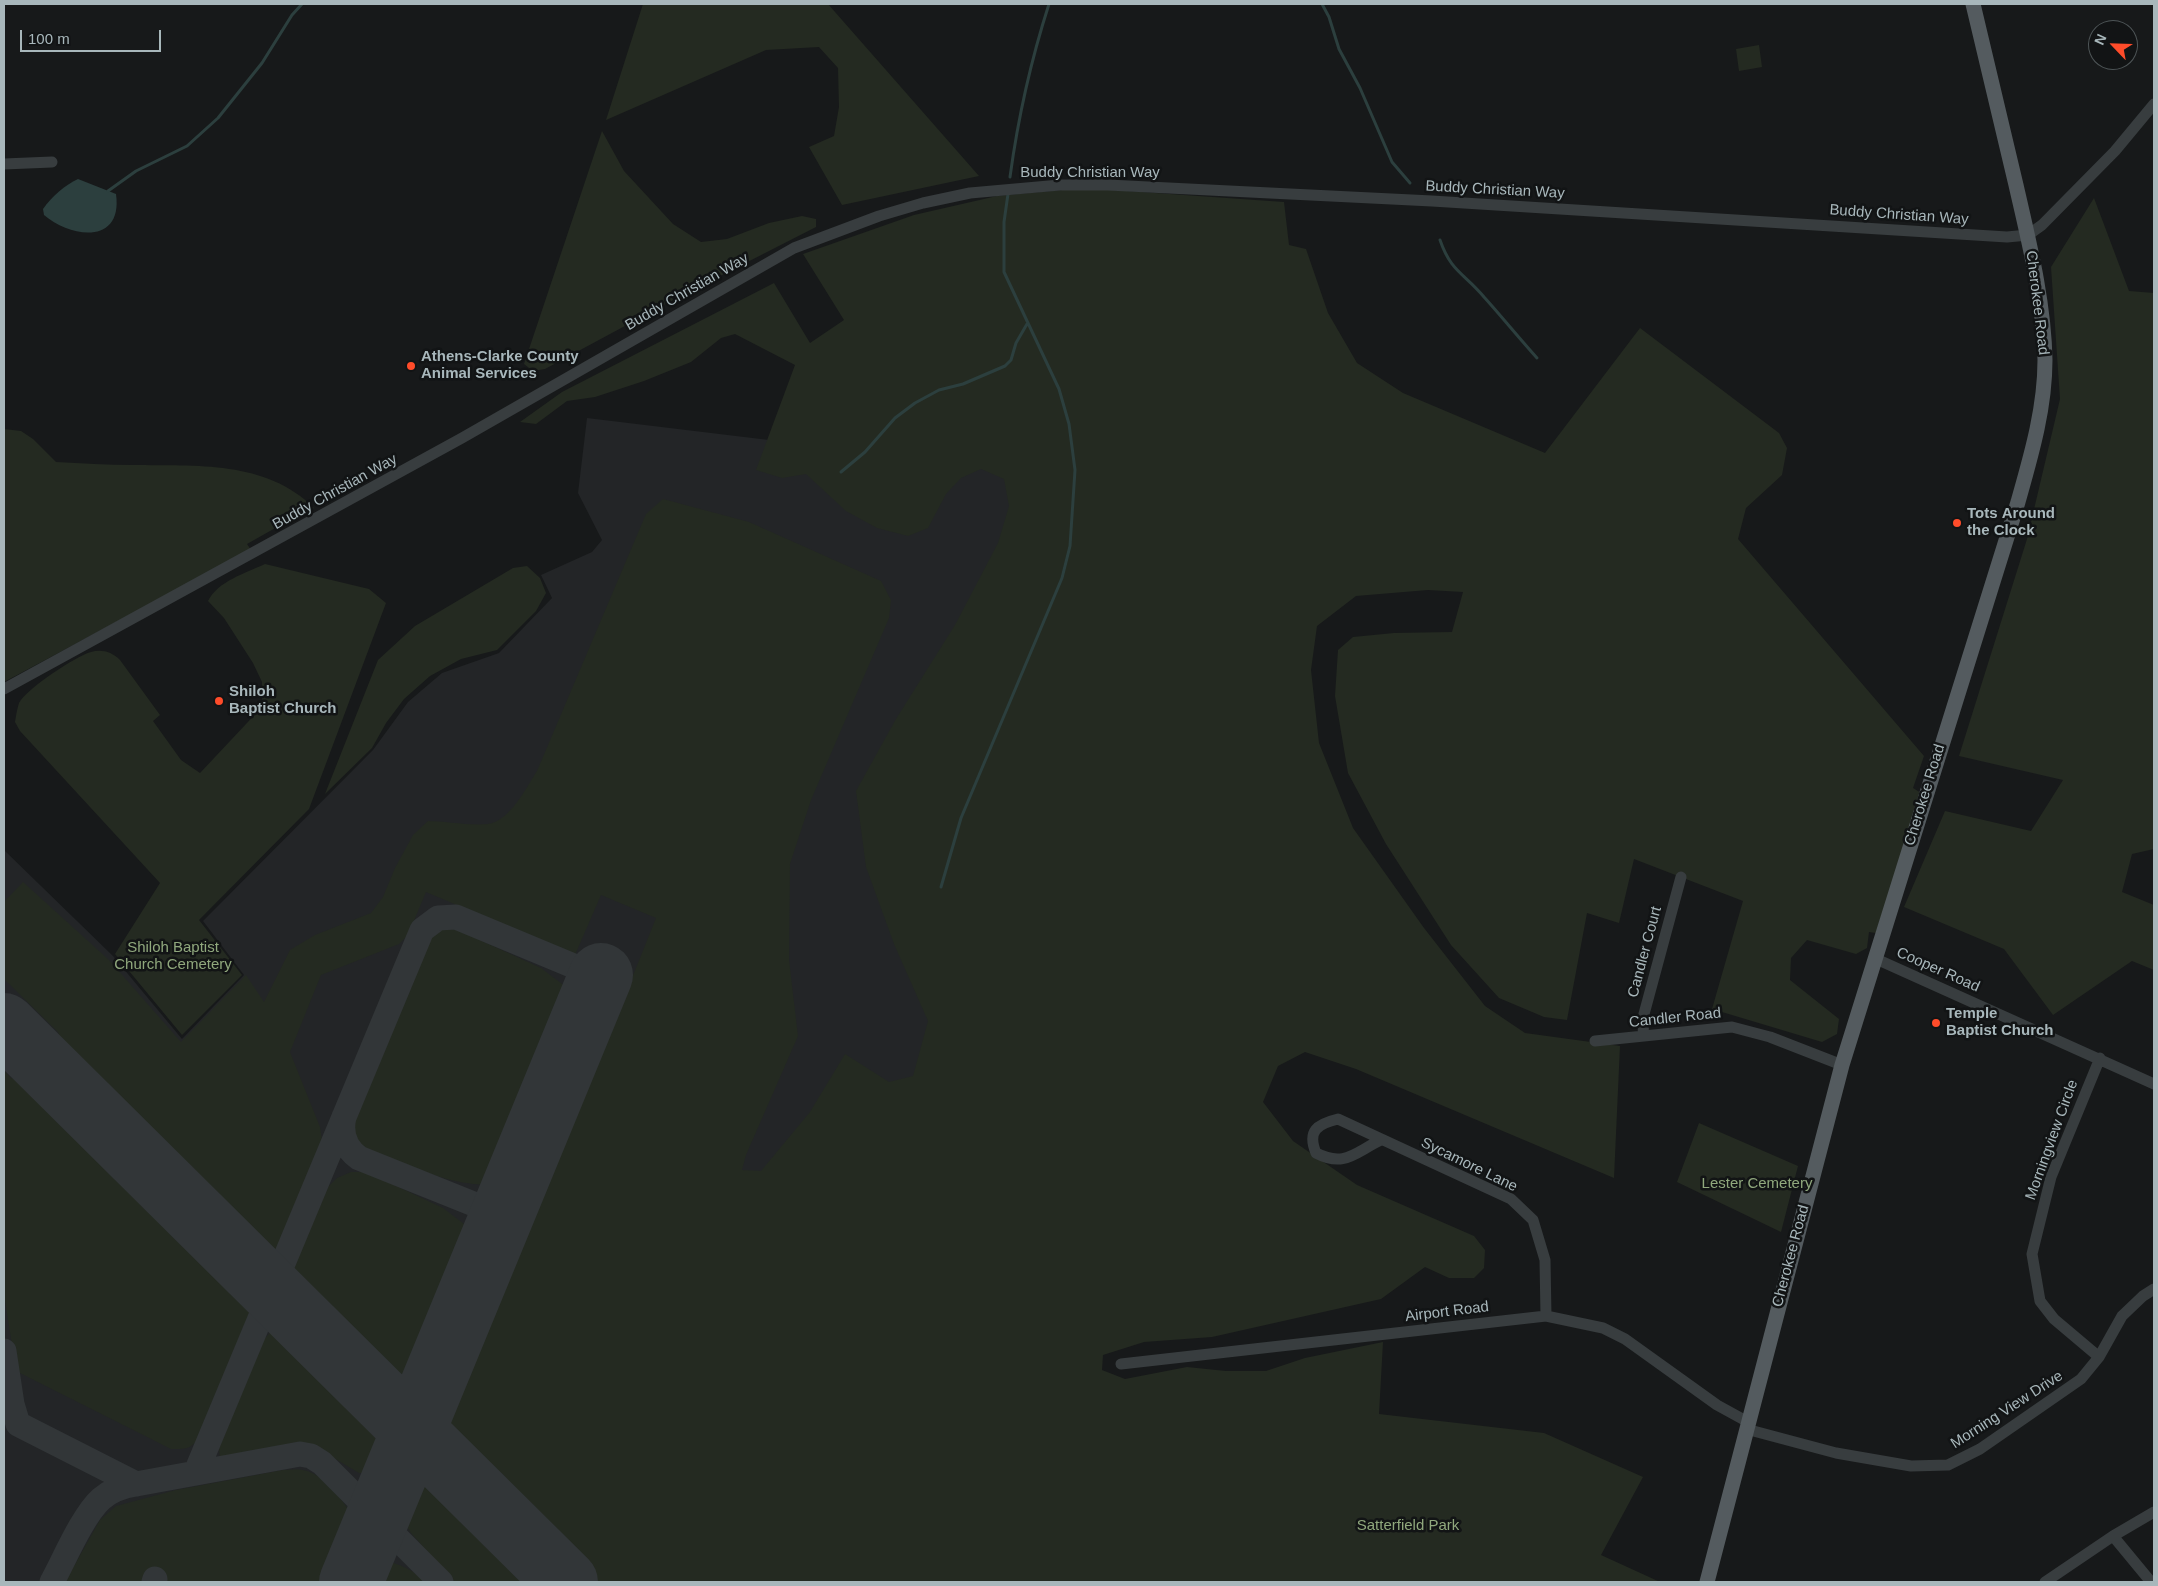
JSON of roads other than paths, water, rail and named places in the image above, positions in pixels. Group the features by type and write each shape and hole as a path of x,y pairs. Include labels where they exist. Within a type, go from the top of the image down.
{"main road":[{"name":"Cherokee Road","path":"1707,1582 1842,1065 2012,523 2035,439 2043,396 2045,361 2042,319 2028,235 1973,4"}],"street":[{"path":"2028,235 2042,225 2095,171 2154,104"},
{"path":"4,164 52,162"},
{"name":"Buddy Christian Way","path":"4,689 437,453 794,248 879,216 922,203 970,193 1014,188 1108,184 1432,201 2006,237 2028,235"},
{"name":"Candler Court","path":"1643,1036 1644,1014 1681,877"},
{"name":"Cooper Road","path":"1874,958 2100,1058 2154,1084"},
{"name":"Candler Road","path":"1595,1041 1732,1027 1770,1037 1842,1065"},
{"name":"Morningview Circle","path":"2099,1357 2054,1319 2040,1302 2034,1278 2032,1254 2051,1177 2100,1058"},
{"name":"Sycamore Lane","path":"1382,1140 1339,1161 1328,1159 1316,1153 1311,1142 1315,1130 1324,1123 1338,1120 1382,1140 1511,1199 1533,1220 1545,1260 1546,1316"},
{"name":"Morning View Drive","path":"1747,1425 1836,1453 1910,1466 1948,1465 1980,1449 2081,1379 2099,1357 2122,1316 2143,1296 2154,1289"},
{"name":"Airport Road","path":"1121,1364 1546,1316 1603,1328 1625,1339 1716,1405 1747,1425"},
{"path":"2045,1582 2113,1536 2154,1512"},
{"path":"2113,1536 2151,1582"}],"water":[{"path":"78,179 116,194 116,210 112,222 104,229 93,232 81,232 68,229 44,215 43,209 50,200"}],"waterway":[{"path":"108,191 136,171 187,146 218,118 262,63 292,15 302,4"},
{"path":"1010,177 1026,89 1036,46 1049,4"},
{"path":"1322,4 1329,17 1339,49 1360,88 1392,162 1410,183"},
{"path":"941,887 961,818 1062,578 1070,546 1075,470 1069,424 1059,389 1004,272 1004,222 1008,194"},
{"path":"1440,240 1453,266 1477,289 1537,358"},
{"path":"841,472 865,452 895,418 915,403 939,390 963,384 1005,366 1011,360 1016,343 1027,324"}],"place":[{"name":"Athens-Clarke County Animal Services","path":"411,366"},
{"name":"Tots Around the Clock","path":"1957,523"},
{"name":"Shiloh Baptist Church","path":"219,701"},
{"name":"Temple Baptist Church","path":"1936,1023"}],"park label":[{"name":"Shiloh Baptist Church Cemetery","path":"173,956"},
{"name":"Lester Cemetery","path":"1757,1184"},
{"name":"Satterfield Park","path":"1408,1526"}]}
